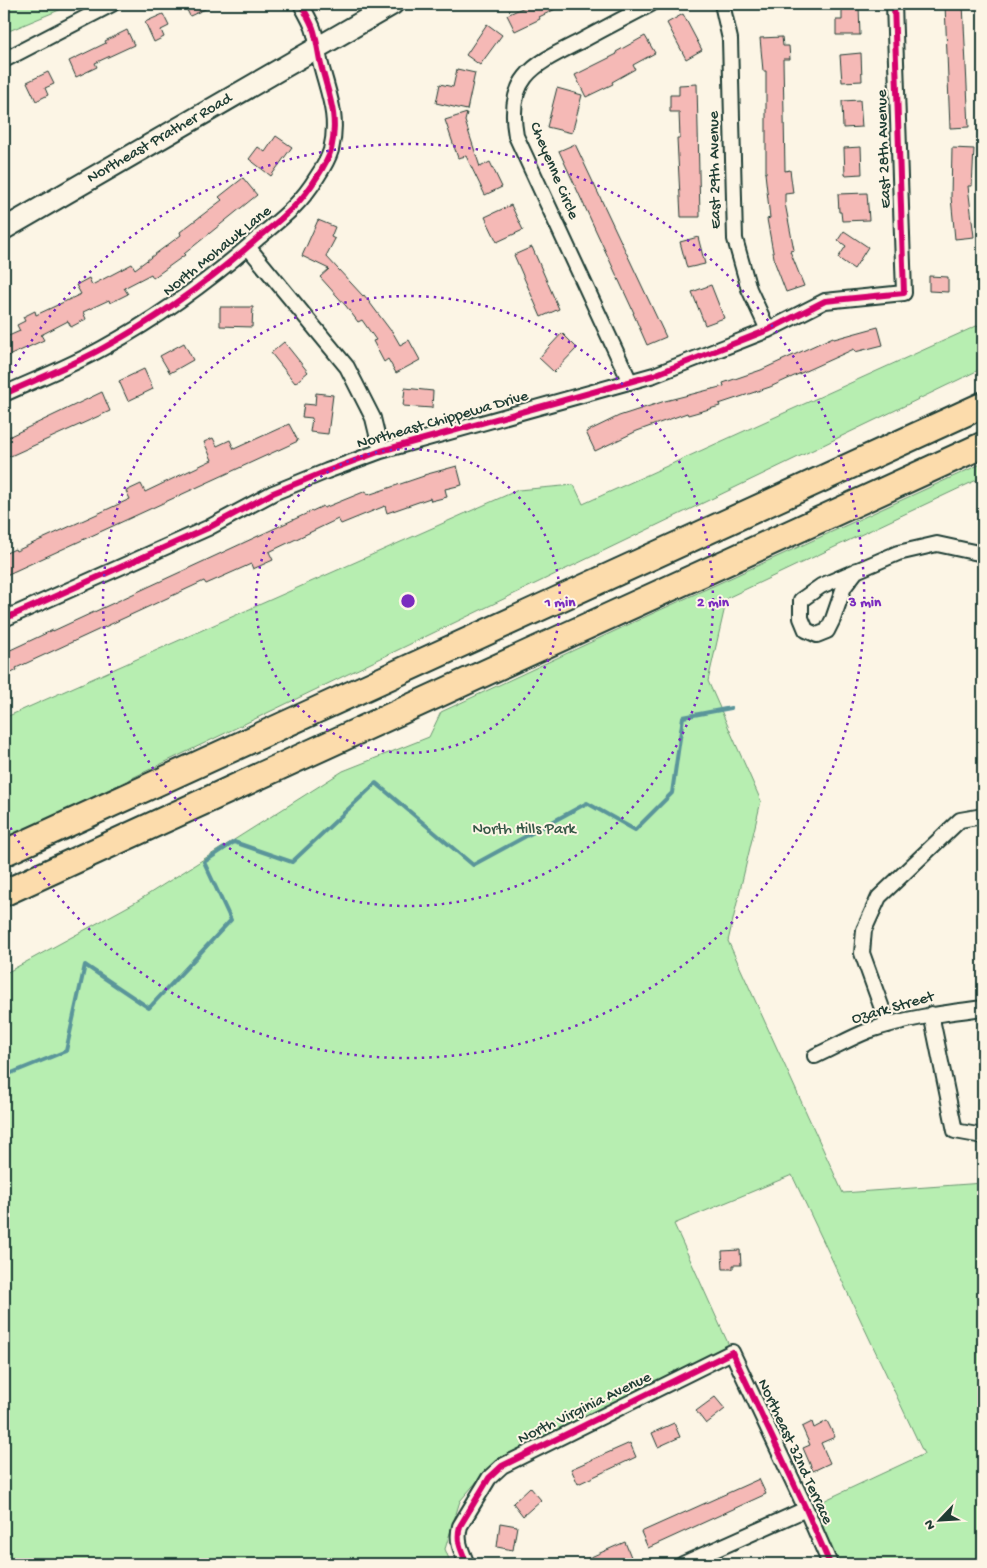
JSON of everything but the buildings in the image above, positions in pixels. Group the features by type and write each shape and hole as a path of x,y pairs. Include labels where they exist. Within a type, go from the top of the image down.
{"highway":[{"path":"4,853 983,405"},
{"path":"4,892 983,445"}],"main road":[{"name":"Northeast Prather Road","path":"4,229 393,4"}],"street":[{"path":"4,60 112,4"},
{"name":"North Mohawk Lane","path":"4,394 78,361 157,316 199,287 294,208 306,195 325,164 330,152 334,130 332,100 316,48 313,28 302,4"},
{"name":"Cheyenne Circle","path":"630,382 516,136 513,112 519,88 539,63 651,4"},
{"name":"East 29th Avenue","path":"722,4 730,39 735,239 749,289 768,330"},
{"name":"East 28th Avenue","path":"894,4 904,293"},
{"path":"248,247 347,367 373,418 381,451"},
{"name":"Northeast Chippewa Drive","path":"4,619 208,528 273,494 326,471 381,451 654,375 768,330 825,301 904,293"},
{"path":"857,570 844,587 827,631 817,635 806,630 801,618 801,600 822,586 857,570 898,553 937,544 983,554"},
{"path":"888,1025 862,953 864,930 873,908 878,898 960,820 983,816"},
{"name":"Ozark Street","path":"815,1056 860,1035 888,1025 931,1014 983,1008"},
{"path":"931,1014 955,1131 983,1136"},
{"name":"Northeast 32nd Terrace","path":"732,1352 830,1564"},
{"name":"North Virginia Avenue","path":"467,1564 458,1544 460,1526 489,1478 502,1466 732,1352"},
{"path":"683,1564 806,1509"}],"green space":[{"path":"4,4 61,4 64,8 4,33"},
{"path":"983,323 983,368 16,834 4,835 4,718 518,490 574,485 583,504"},
{"name":"North Hills Park","path":"983,463 983,477 727,598 708,681 761,801 728,941 843,1193 983,1183 983,1564 830,1564 806,1509 924,1454 792,1175 674,1224 732,1352 485,1472 460,1501 445,1549 451,1564 4,1564 4,974 136,902 343,771 429,737 441,712"}],"waterway":[{"path":"4,1076 66,1051 85,965 149,1008 231,920 204,862 234,842 292,862 376,783 473,865 587,803 635,830 672,793 683,717 731,708"}],"cycle path":[{"path":"4,394 91,355 164,311 202,284 282,218 311,187 331,150 334,127 330,97 314,32 301,4"},
{"path":"4,619 208,528 273,493 381,451 654,375 768,330 825,301 904,293 894,4"},
{"path":"467,1564 459,1541 460,1526 489,1478 502,1466 732,1352 830,1564"}]}
